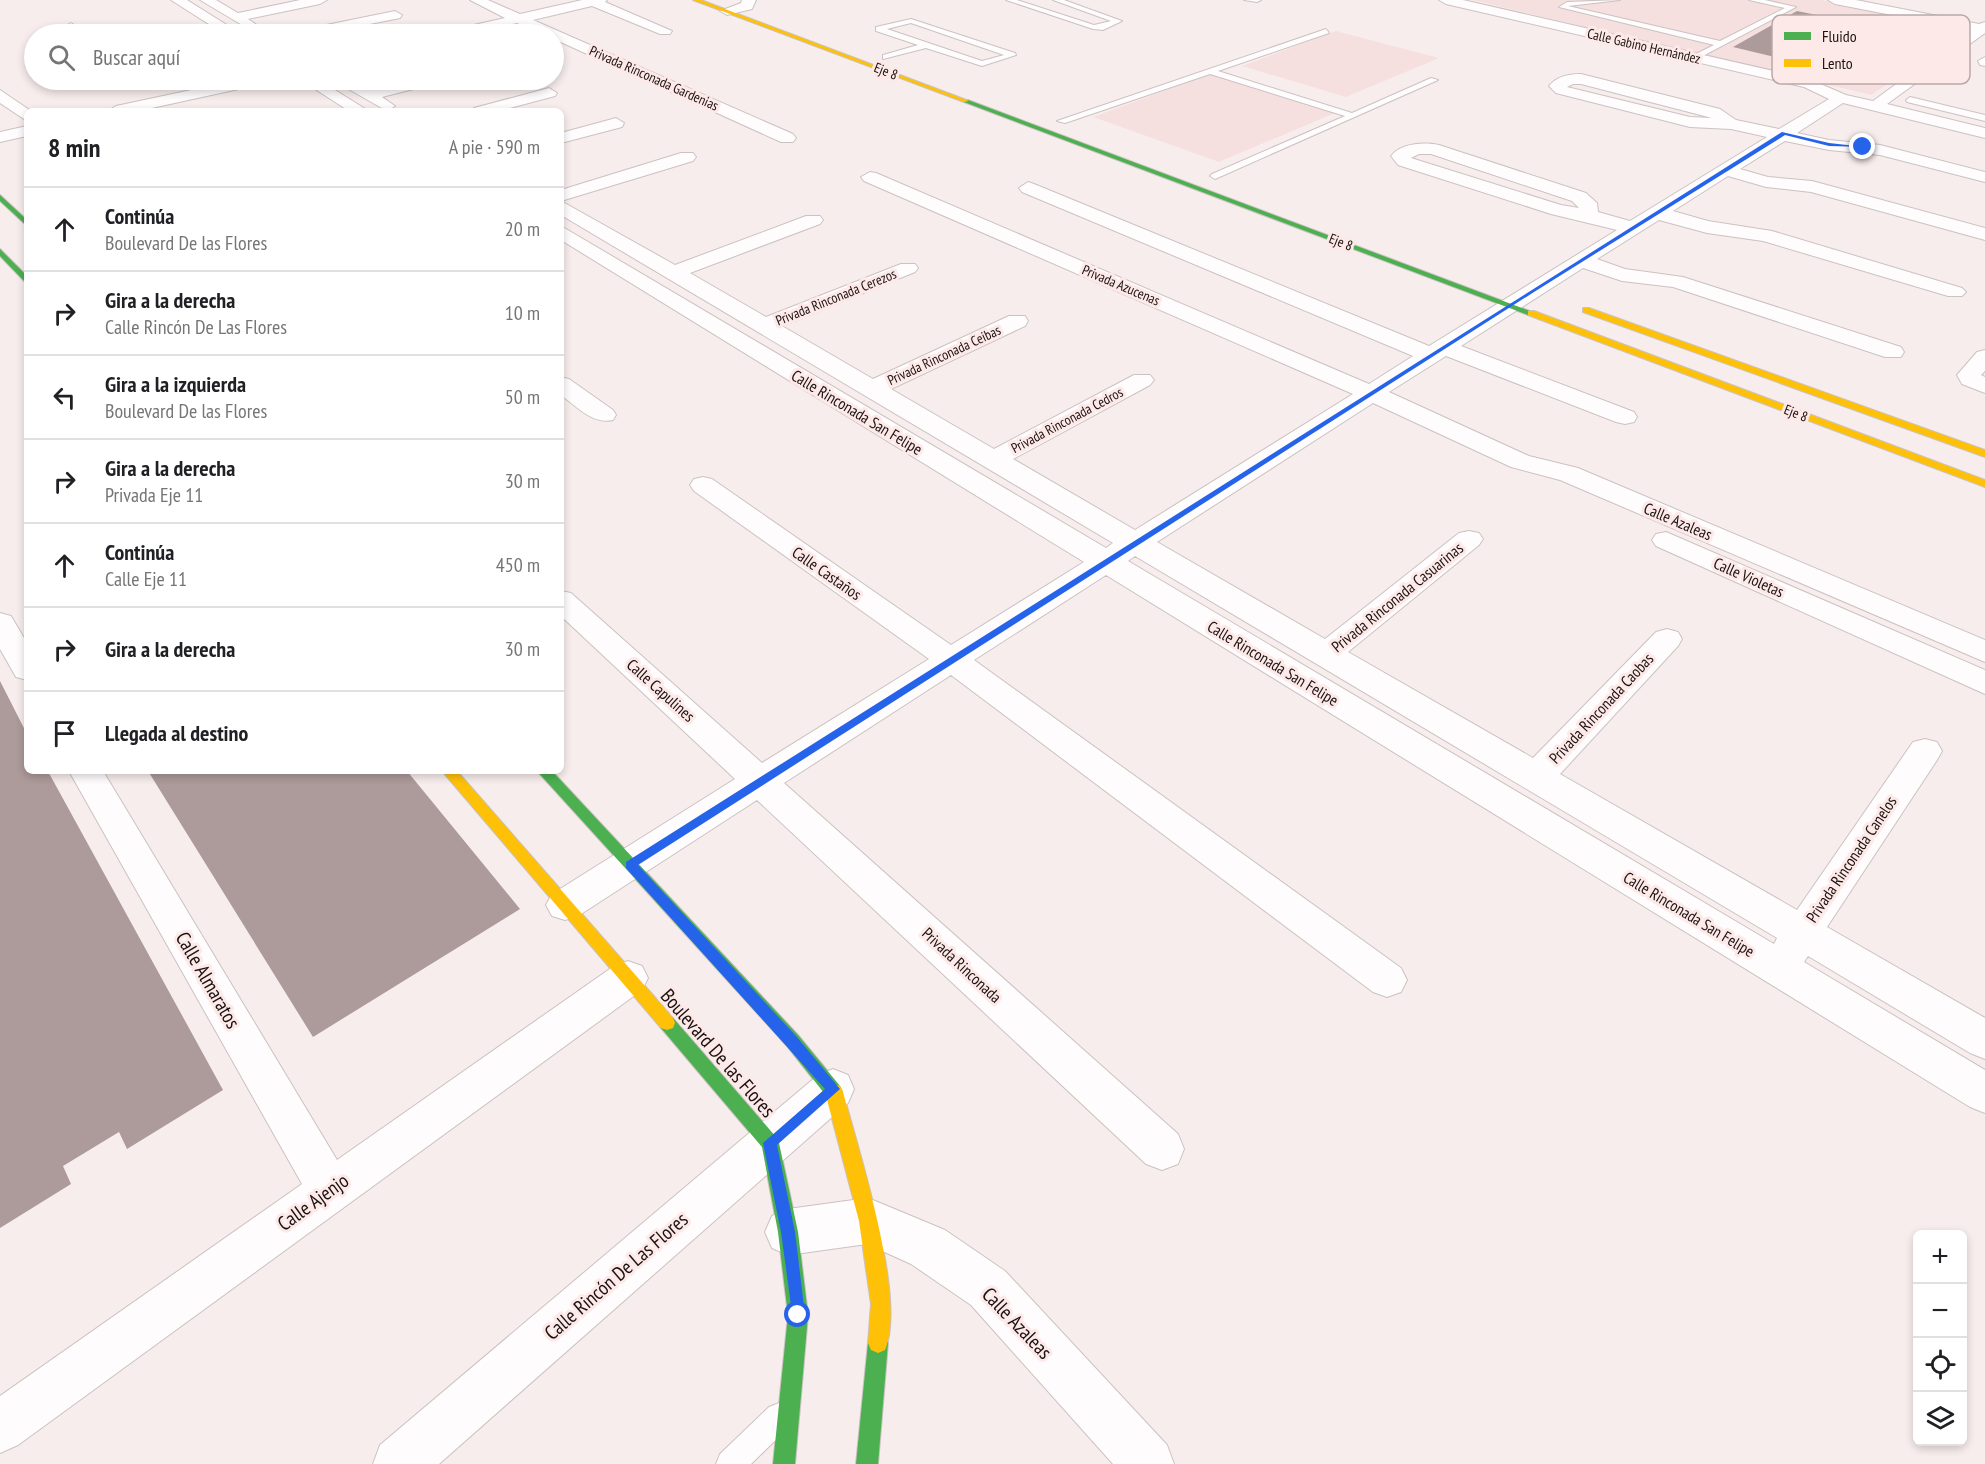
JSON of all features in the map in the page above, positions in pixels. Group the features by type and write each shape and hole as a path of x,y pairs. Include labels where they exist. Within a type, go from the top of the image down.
{"main road":[{"name":"Eje 8","path":"696,0 728,6 1526,294 1985,484"},
{"name":"Eje 8","path":"748,3 972,88"},
{"path":"1056,118 1080,127"},
{"path":"1210,174 1237,184"},
{"path":"0,196 24,221"},
{"path":"3,258 24,278"},
{"name":"Eje 8","path":"1576,307 1985,454"},
{"name":"Boulevard De las Flores","path":"452,774 770,1143 788,1232 798,1315 784,1464"},
{"path":"547,774 792,1040 833,1089 868,1221 880,1304 867,1464"}],"street":[{"path":"179,0 219,24"},
{"path":"207,0 249,24"},
{"path":"237,17 320,0"},
{"name":"Privada Rinconada Gardenias","path":"477,0 533,24"},
{"name":"Calle Gabino Hernández","path":"1446,0 1772,76"},
{"path":"1835,0 1913,15"},
{"path":"494,24 594,1 665,31"},
{"path":"728,6 748,3"},
{"path":"1968,15 1975,11"},
{"path":"351,24 395,15"},
{"path":"1970,38 1984,28"},
{"name":"Privada Rinconada Gardenias","path":"564,38 787,138"},
{"path":"1731,124 1714,112 1581,79 1570,79 1557,86 1562,90 1689,122 1731,124 1784,133 1829,145 1880,150 1985,177"},
{"name":"Calle Gabino Hernández","path":"1809,84 1841,98 1985,133"},
{"path":"1877,106 1904,84"},
{"path":"158,90 184,108"},
{"path":"130,108 211,90"},
{"path":"326,90 356,108"},
{"path":"360,90 391,108"},
{"path":"369,95 390,90"},
{"path":"492,108 549,93"},
{"path":"0,95 24,114"},
{"path":"565,905 1526,294 1841,98"},
{"path":"564,137 616,123"},
{"path":"0,137 24,132"},
{"path":"1588,214 1588,203 1579,197 1433,149 1416,149 1400,156 1404,162 1558,210 1588,214 1632,228"},
{"path":"564,195 687,157"},
{"path":"1726,170 1766,182 1812,187 1985,234"},
{"name":"Privada Azucenas","path":"870,177 1371,393"},
{"path":"1028,188 1437,351 1625,417"},
{"name":"Calle Rinconada San Felipe","path":"564,209 1985,1040"},
{"path":"1657,213 1707,227 1765,235 1955,292"},
{"path":"672,273 813,220"},
{"path":"567,242 608,235"},
{"name":"Calle Rinconada San Felipe","path":"567,242 1105,562 1985,1093"},
{"path":"1581,260 1622,275 1676,281 1893,352"},
{"name":"Privada Rinconada Cerezos","path":"764,326 908,268"},
{"name":"Privada Rinconada Ceibas","path":"871,389 1017,321"},
{"path":"1985,357 1969,375 1970,379 1985,386"},
{"name":"Privada Rinconada Cedros","path":"992,460 1142,380"},
{"path":"564,386 604,415"},
{"name":"Calle Azaleas","path":"1371,393 1520,462 1569,474 1985,652"},
{"name":"Calle Violetas","path":"1520,462 1549,488 1985,683"},
{"name":"Calle Castaños","path":"703,485 952,660"},
{"name":"Privada Rinconada Casuarinas","path":"1325,655 1468,539"},
{"name":"Calle Capulines","path":"564,603 762,781"},
{"path":"0,622 24,664"},
{"name":"Privada Rinconada Caobas","path":"1536,777 1667,639"},
{"path":"952,660 1387,980"},
{"name":"Privada Rinconada Canelos","path":"1779,968 1925,751"},
{"name":"Calle Almaratos","path":"88,774 330,1190"},
{"name":"Privada Rinconada","path":"762,781 1162,1149"},
{"name":"Calle Ajenjo","path":"0,1427 628,978"},
{"name":"Calle Rincón De Las Flores","path":"399,1464 833,1089"},
{"path":"788,1232 868,1221"},
{"name":"Calle Azaleas","path":"868,1221 928,1248 988,1288 1148,1464"}],"lane":[{"path":"1010,0 1093,27 1100,28 1118,21 1057,0"},
{"path":"1248,0 1257,0"},
{"path":"1616,0 1565,4 1563,7 1721,44"},
{"path":"1753,0 1796,5 1777,15"},
{"path":"1695,58 1772,17"},
{"path":"886,57 927,45 982,64 1012,55 911,21 879,29 927,45"},
{"path":"1056,118 1210,71 1326,31"},
{"path":"1210,71 1354,116"},
{"path":"1210,174 1354,116 1434,80"},
{"path":"1910,100 1985,118"},
{"path":"1959,126 1974,116"},
{"path":"730,1464 789,1407"}],"shaded area":[{"path":"1472,0 1822,0 1900,15 1772,15 1772,71"},
{"path":"1336,31 1439,58 1346,97 1242,66"},
{"path":"1210,74 1335,113 1219,162 1093,117"},
{"path":"1825,84 1888,84 1871,95"}],"building":[{"path":"1797,11 1817,15 1790,15"},
{"path":"1772,25 1772,56 1733,47"},
{"path":"0,681 24,728 24,774 50,775 223,1090 127,1149 119,1132 63,1166 71,1184 0,1228"},
{"path":"150,774 409,774 520,909 313,1037"}],"traffic: fast":[{"path":"966,101 1531,313"},
{"path":"0,197 24,221"},
{"path":"0,251 24,278"},
{"path":"547,774 792,1040 834,1092"},
{"path":"667,1023 770,1143 788,1232 798,1315 784,1464"},
{"path":"867,1464 878,1343"}],"traffic: slow":[{"path":"696,0 966,101"},
{"path":"1586,310 1985,454"},
{"path":"1531,313 1985,484"},
{"path":"452,774 667,1023"},
{"path":"834,1092 868,1221 881,1304 878,1343"}],"route":[{"path":"798,1315 788,1232 770,1143 833,1089 792,1040 630,865 1784,133 1829,145 1863,147"}]}
